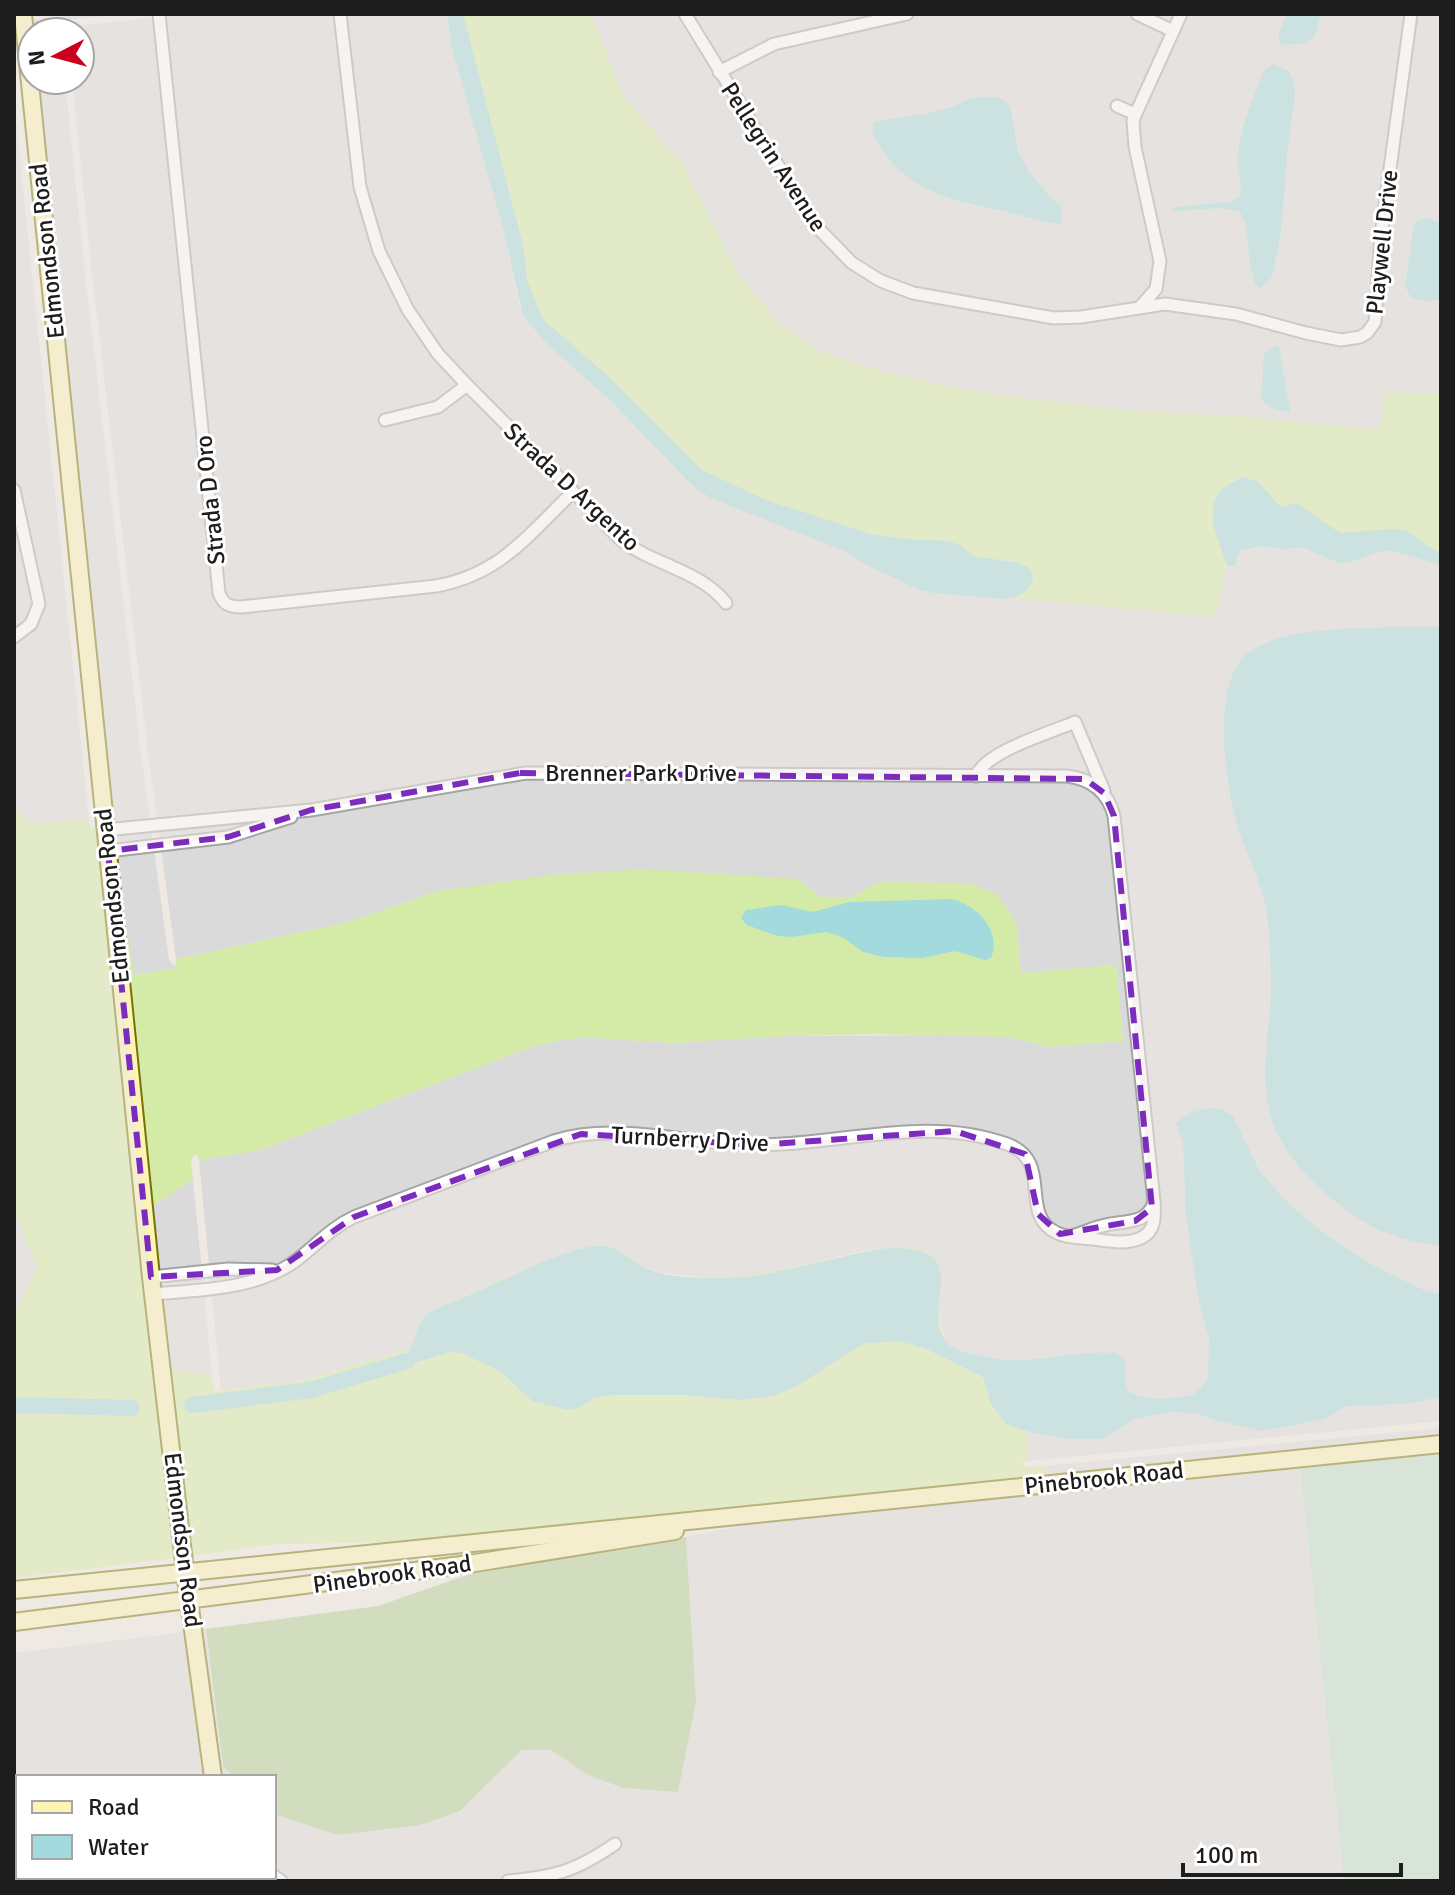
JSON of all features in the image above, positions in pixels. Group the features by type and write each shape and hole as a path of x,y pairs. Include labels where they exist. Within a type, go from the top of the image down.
{"street":[{"path":"14,19 22,14"},
{"name":"Edmondson Road","path":"22,14 151,1277 185,1571 213,1775"},
{"name":"Strada D Oro","path":"159,14 222,605 241,607 462,581 485,572 504,559 573,492"},
{"name":"Strada D Argento","path":"340,14 360,187 386,267 413,319 438,354 467,385 631,548 708,585 726,603"},
{"name":"Pellegrin Avenue","path":"685,14 814,224 839,252 866,273 913,293 1038,317 1081,317 1140,306"},
{"path":"719,72 774,44 907,14"},
{"path":"1137,14 1173,31"},
{"path":"1140,306 1156,289 1160,261 1132,126 1181,14"},
{"name":"Playwell Drive","path":"1140,306 1165,304 1215,310 1341,340 1360,337 1372,328 1376,316 1381,235 1411,14"},
{"path":"1117,106 1135,114"},
{"path":"385,420 438,407 467,385"},
{"path":"14,490 39,604 31,624 14,637"},
{"path":"976,776 980,767 993,757 1075,722 1114,816 1154,1201 1150,1213 1143,1218 1100,1226 1073,1236"},
{"name":"Brenner Park Drive","path":"105,830 311,810 526,773 1076,777 1093,783 1108,799"},
{"name":"Brenner Park Drive","path":"108,851 228,837 311,810"},
{"name":"Turnberry Drive","path":"153,1294 238,1285 294,1261 334,1228 354,1217 554,1141 595,1134 757,1145 930,1130 968,1133 1009,1145 1028,1157 1033,1171 1038,1214 1055,1232 1119,1242 1141,1238 1149,1233 1154,1223 1154,1201"},
{"path":"151,1277 228,1269 277,1270"},
{"name":"Pinebrook Road","path":"14,1590 1441,1444"},
{"name":"Pinebrook Road","path":"14,1622 190,1602 631,1540 767,1513"},
{"path":"508,1881 570,1871 615,1844"}],"highlighted area":[{"path":"520,773 1085,779 1104,793 1114,816 1152,1208 1135,1221 1060,1234 1038,1214 1025,1154 955,1131 757,1145 581,1134 354,1217 277,1270 151,1277 108,851 228,837 311,810"}],"shaded area":[{"path":"89,14 125,14 96,17 70,16"},
{"path":"189,14 447,14 451,45 504,232 523,316 548,345 611,400 699,491 844,551 900,582 933,593 1215,617 1227,566 1237,562 1240,551 1260,546 1303,548 1329,559 1351,562 1382,551 1392,551 1441,565 1441,1421 1028,1461 1023,1362 996,1360 960,1351 946,1342 937,1311 941,1281 918,1250 905,1248 867,1250 758,1275 723,1279 661,1273 641,1266 622,1251 605,1245 595,1246 526,1269 427,1314 420,1320 412,1348 303,1380 221,1391 199,1160 260,1150 537,1045 582,1037 673,1043 786,1036 944,1035 1011,1037 1048,1047 1123,1041 1116,965 1021,973 1016,921 880,882 851,897 822,898 798,879 437,891 349,922 176,959 148,753 74,96 96,96 96,24"},
{"path":"591,14 1441,14 1441,394 1385,391 1381,425 1370,429 1236,416 1125,410 984,393 887,373 820,351 778,321 739,275 683,164 624,97"},
{"path":"40,96 67,96 141,754 169,960 177,965 242,958 133,975 119,880"},
{"path":"14,102 89,819 30,824 14,808"},
{"path":"193,1179 212,1376 171,1369 153,1206"},
{"path":"14,1211 37,1268 14,1317"},
{"path":"1441,1428 1441,1436 1046,1477 1044,1466"},
{"path":"1300,1466 1344,1881 232,1881 276,1879 276,1815 337,1835 460,1811 522,1750 551,1750 588,1775 696,1701 686,1537 768,1520"},
{"path":"203,1629 206,1629 223,1766 232,1775 221,1775"},
{"path":"186,1632 204,1775 16,1775 16,1879 215,1881 14,1881 14,1653"}],"green space":[{"path":"447,14 591,14 624,97 683,164 739,275 778,321 820,351 887,373 984,393 1125,410 1236,416 1369,429 1381,425 1384,391 1441,394 1441,565 1392,551 1339,563 1303,548 1260,546 1240,551 1235,566 1227,567 1215,617 933,593 900,582 844,551 699,491 611,401 548,345 523,316 504,232 451,45"},
{"path":"14,808 30,824 89,819 90,827 97,828 175,1558 14,1578 14,1317 37,1268 14,1211"},
{"path":"642,869 798,879 822,898 851,897 880,882 969,883 997,894 1016,921 1021,973 1116,965 1123,1041 1048,1047 1011,1037 878,1034 673,1043 581,1037 537,1045 260,1150 199,1160 197,1154 191,1159 193,1179 153,1206 119,880 134,975 177,968 176,959 349,922 437,891 552,875"},
{"path":"605,1245 652,1271 700,1279 762,1273 897,1247 925,1252 939,1266 940,1319 946,1342 963,1352 983,1358 1023,1361 1028,1461 1021,1462 1026,1467 1044,1466 1046,1477 411,1542 278,1544 192,1556 171,1369 212,1376 214,1391 303,1380 412,1348 420,1320 432,1311 541,1262"},
{"path":"1441,1451 1441,1881 1344,1881 1300,1466"},
{"path":"686,1537 696,1701 678,1792 623,1788 588,1775 551,1750 522,1750 460,1811 420,1825 337,1835 276,1815 276,1775 232,1775 223,1766 206,1629 378,1606 481,1570"}],"water":[{"path":"447,14 463,14 524,249 527,280 543,319 609,377 701,469 763,499 871,534 949,541 960,545 973,556 1020,563 1029,568 1033,576 1025,592 1005,599 918,589 844,551 713,499 685,478 611,401 548,345 523,316 504,232 451,45"},
{"path":"1286,14 1321,14 1314,37 1302,44 1282,45 1278,37"},
{"path":"1272,64 1289,71 1295,95 1281,233 1272,277 1258,288 1251,270 1246,230 1240,212 1220,208 1175,211 1173,207 1229,202 1239,197 1238,159 1242,132 1263,72"},
{"path":"994,97 1010,106 1018,151 1027,169 1062,207 1061,224 936,193 906,176 892,163 873,133 873,124 877,121 925,114 956,106 970,98"},
{"path":"1426,218 1441,223 1441,299 1428,301 1411,298 1405,286 1414,225 1416,221"},
{"path":"1276,345 1279,347 1290,411 1274,409 1261,399 1264,354"},
{"path":"1242,477 1257,481 1281,507 1297,503 1340,533 1407,531 1441,555 1441,565 1392,551 1339,563 1303,548 1260,546 1240,551 1235,566 1227,566 1213,525 1213,503 1221,489"},
{"path":"1441,627 1441,1246 1392,1235 1350,1213 1309,1178 1280,1139 1267,1101 1271,978 1267,912 1239,832 1226,769 1224,719 1227,696 1232,676 1241,660 1253,649 1270,641 1311,632"},
{"path":"952,899 971,907 985,921 993,938 991,958 985,960 955,951 922,958 884,957 863,952 844,938 827,932 777,936 747,925 741,918 746,910 781,905 813,912 849,902"},
{"path":"1210,1108 1232,1115 1260,1172 1290,1205 1326,1235 1373,1265 1426,1291 1441,1294 1441,1397 1404,1404 1347,1406 1324,1419 1263,1431 1195,1413 1168,1412 1135,1419 1103,1439 1067,1439 1006,1424 991,1404 983,1377 926,1349 899,1341 859,1346 799,1385 773,1396 739,1400 687,1395 612,1395 594,1398 579,1408 569,1410 532,1401 500,1371 461,1353 450,1352 408,1365 406,1356 427,1314 538,1264 581,1249 611,1247 643,1267 667,1275 735,1278 865,1252 901,1248 925,1253 935,1260 941,1282 938,1323 942,1335 956,1349 1014,1360 1116,1353 1125,1360 1129,1393 1153,1399 1191,1395 1201,1389 1208,1378 1209,1339 1199,1302 1186,1217 1183,1143 1176,1123 1190,1113"}],"waterway":[{"path":"192,1405 311,1390 407,1361"},
{"path":"14,1405 132,1408"}]}
